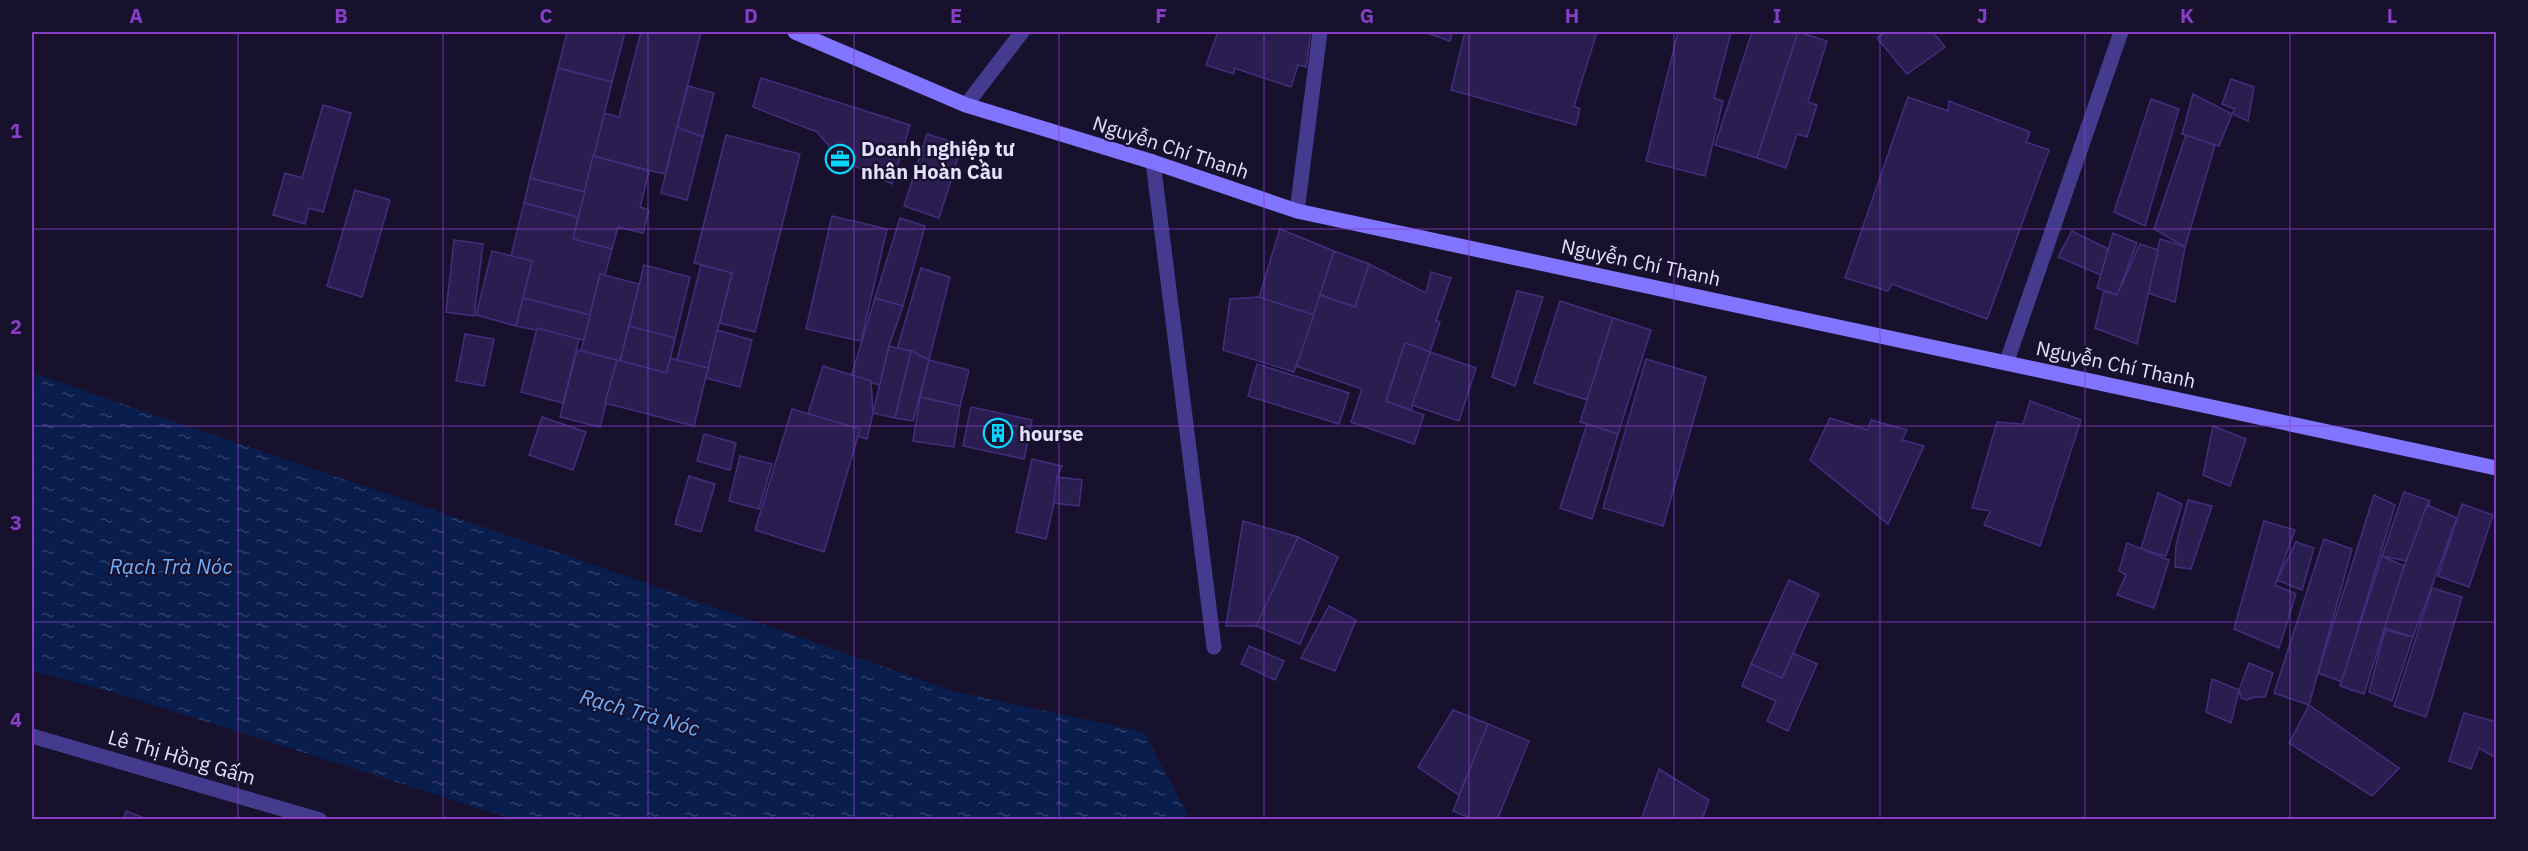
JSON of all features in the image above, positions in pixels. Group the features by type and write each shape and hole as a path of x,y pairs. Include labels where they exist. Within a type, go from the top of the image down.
{"main road":[{"name":"Nguyễn Chí Thanh","path":"795,32 966,105 1153,162 1297,211 2496,468"}],"street":[{"path":"966,105 1022,32"},
{"path":"1297,211 1320,32"},
{"path":"2007,362 2121,32"},
{"path":"1153,162 1214,647"},
{"name":"Lê Thị Hồng Gấm","path":"32,736 320,819"}],"water":[{"name":"Rạch Trà Nóc","path":"32,373 580,560 952,691 1144,732 1190,819 513,819 116,693 32,671"}],"building":[{"path":"567,32 625,32 612,82 558,68"},
{"path":"641,32 701,32 665,174 593,156 604,113 619,117"},
{"path":"1218,32 1311,32 1306,67 1298,65 1291,87 1234,68 1234,74 1206,65"},
{"path":"1424,32 1452,32 1450,41"},
{"path":"1465,32 1597,32 1574,106 1580,109 1576,125 1451,90"},
{"path":"1678,32 1731,32 1714,98 1723,101 1705,176 1646,161"},
{"path":"1752,32 1798,32 1757,158 1715,145"},
{"path":"1798,32 1827,41 1808,102 1817,105 1807,137 1797,134 1786,168 1757,158"},
{"path":"1886,32 1933,32 1945,47 1907,74 1877,38"},
{"path":"558,68 612,82 585,192 530,178"},
{"path":"761,78 910,125 892,184 840,159 817,132 753,107"},
{"path":"2231,79 2254,87 2248,121 2232,114 2235,109 2222,104"},
{"path":"688,86 714,93 703,137 677,127"},
{"path":"2193,94 2232,114 2219,146 2182,134"},
{"path":"1908,97 1948,111 1949,101 2030,132 2026,142 2049,150 1987,319 1892,284 1888,291 1845,278"},
{"path":"2151,99 2179,109 2145,226 2114,212"},
{"path":"323,105 351,113 323,212 309,208 305,224 273,215 285,173 302,178"},
{"path":"677,127 703,137 687,200 661,193"},
{"path":"927,134 962,145 939,218 904,206"},
{"path":"726,135 800,154 755,332 720,323 732,273 694,263"},
{"path":"2186,135 2215,145 2185,247 2154,229"},
{"path":"593,156 649,171 640,207 649,210 643,233 618,227 612,249 573,239"},
{"path":"530,178 585,192 578,217 524,203"},
{"path":"355,190 390,200 362,297 327,286"},
{"path":"524,203 578,217 573,239 612,249 605,275 600,274 590,315 523,298 532,261 511,256"},
{"path":"832,216 887,229 861,341 806,329"},
{"path":"900,218 925,226 903,306 875,298"},
{"path":"1280,229 1334,251 1314,315 1259,297"},
{"path":"2072,231 2108,249 2101,275 2058,257"},
{"path":"2113,233 2137,243 2117,295 2097,288"},
{"path":"2160,239 2185,247 2175,302 2148,293"},
{"path":"454,240 483,244 474,316 446,312"},
{"path":"2140,244 2158,250 2137,344 2095,328 2104,291 2117,295"},
{"path":"492,251 532,261 516,326 476,315"},
{"path":"1334,251 1369,264 1355,307 1320,295"},
{"path":"1369,264 1426,293 1431,272 1451,278 1436,321 1440,322 1430,352 1405,343 1386,401 1424,415 1414,444 1351,422 1362,389 1296,366 1320,295 1355,307"},
{"path":"644,265 690,277 675,338 629,326"},
{"path":"701,265 732,273 708,368 677,360"},
{"path":"921,268 950,277 929,360 911,351 897,349"},
{"path":"600,274 639,284 620,361 581,351"},
{"path":"1517,291 1543,297 1515,386 1492,377"},
{"path":"1259,297 1314,315 1294,372 1223,350 1230,299"},
{"path":"523,298 590,315 584,340 516,326"},
{"path":"875,298 903,306 889,346 880,385 851,377"},
{"path":"1560,301 1613,318 1587,400 1534,383"},
{"path":"1613,318 1651,330 1618,434 1580,422"},
{"path":"629,326 675,338 667,373 620,361"},
{"path":"537,328 579,339 563,403 521,392"},
{"path":"717,330 752,340 740,387 706,378"},
{"path":"465,334 494,339 484,386 456,381"},
{"path":"1405,343 1430,352 1411,410 1386,401"},
{"path":"889,346 911,351 895,418 873,413"},
{"path":"577,350 617,360 600,427 560,417"},
{"path":"911,351 929,360 913,421 895,418"},
{"path":"1430,352 1476,368 1459,421 1412,405"},
{"path":"670,358 708,368 694,426 605,403 617,360 667,373"},
{"path":"1646,359 1706,377 1663,526 1603,508"},
{"path":"929,360 969,370 960,406 920,397"},
{"path":"1257,364 1349,393 1339,424 1248,396"},
{"path":"823,366 871,381 873,413 867,439 806,420"},
{"path":"920,397 960,406 954,447 913,441"},
{"path":"2030,401 2081,420 2040,546 1984,525 1990,511 1972,508 1997,422 2023,424"},
{"name":"hourse","path":"971,407 1032,420 1024,459 963,446"},
{"path":"792,409 860,429 824,552 755,530"},
{"path":"542,417 586,432 573,470 529,455"},
{"path":"1830,418 1868,430 1871,420 1907,430 1902,440 1924,446 1888,524 1810,460"},
{"path":"1587,424 1618,434 1592,519 1560,508"},
{"path":"2213,426 2246,439 2230,486 2203,475"},
{"path":"704,434 736,443 730,470 697,461"},
{"path":"740,456 772,464 759,509 729,501"},
{"path":"1032,459 1062,466 1057,477 1046,539 1016,532"},
{"path":"689,476 715,484 701,532 675,524"},
{"path":"1057,477 1082,480 1079,506 1054,503"},
{"path":"2404,492 2430,501 2406,561 2382,556"},
{"path":"2158,493 2182,504 2166,556 2141,549"},
{"path":"2374,495 2395,505 2342,682 2318,673"},
{"path":"2188,500 2212,506 2191,569 2175,567 2176,545"},
{"path":"2462,504 2493,515 2469,587 2438,576"},
{"path":"2427,505 2457,518 2413,637 2382,627"},
{"path":"1243,521 1298,537 1256,626 1226,626"},
{"path":"2264,521 2295,530 2275,585 2296,594 2279,648 2234,629"},
{"path":"1298,537 1338,557 1300,644 1256,626"},
{"path":"2324,539 2352,549 2309,705 2274,693"},
{"path":"2296,542 2314,548 2302,590 2277,580"},
{"path":"2127,543 2169,560 2154,608 2117,595 2126,575 2119,571"},
{"path":"2382,556 2404,566 2364,694 2340,686"},
{"path":"1789,580 1819,594 1782,678 1751,664"},
{"path":"2432,588 2462,597 2426,717 2394,706"},
{"path":"1329,606 1356,620 1335,671 1301,658"},
{"path":"2385,630 2413,637 2392,701 2369,692"},
{"path":"1249,646 1284,661 1275,680 1241,664"},
{"path":"1793,653 1817,664 1788,731 1767,721 1776,701 1742,686 1751,664 1782,678"},
{"path":"2249,663 2273,673 2265,697 2254,697 2247,700 2241,698 2239,690"},
{"path":"2212,679 2239,690 2231,723 2206,712"},
{"path":"2309,705 2399,768 2372,796 2289,743"},
{"path":"1453,710 1488,724 1459,795 1418,767"},
{"path":"2464,713 2496,722 2496,758 2479,748 2471,769 2449,761"},
{"path":"1488,724 1529,741 1497,820 1475,820 1453,811"},
{"path":"1659,769 1709,800 1702,820 1641,820"},
{"path":"126,811 149,820 123,820"}],"place":[{"name":"Doanh nghiệp tư nhân Hoàn Cầu","path":"840,159"},
{"name":"hourse","path":"998,433"}]}
